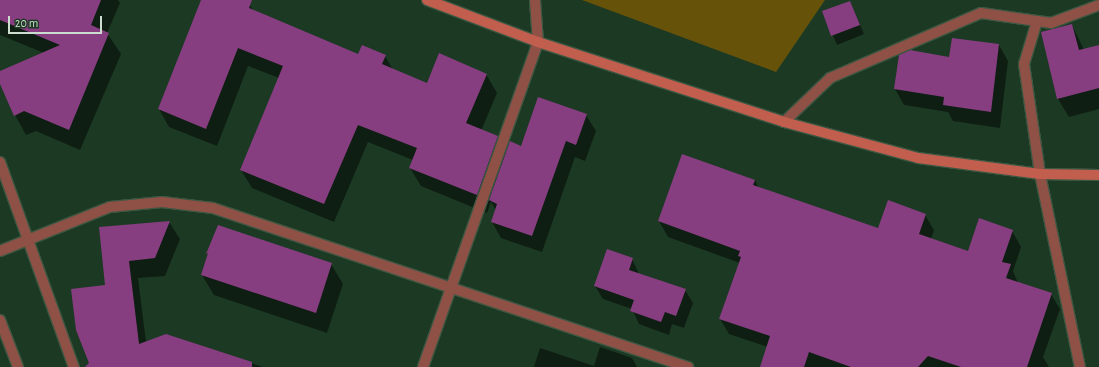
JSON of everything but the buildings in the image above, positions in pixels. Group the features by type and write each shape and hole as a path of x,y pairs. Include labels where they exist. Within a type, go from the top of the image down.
{"street":[{"path":"427,0 538,42 784,122 918,158 1040,174 1099,175"},
{"path":"423,367 538,42 535,0"},
{"path":"784,122 830,78 981,13 1050,23 1099,5"},
{"path":"1037,21 1024,64 1040,174 1080,367"},
{"path":"0,162 74,367"},
{"path":"0,251 110,207 162,202 213,208 688,367"},
{"path":"0,320 18,367"}],"shaded area":[{"path":"582,0 825,0 776,72"}]}
